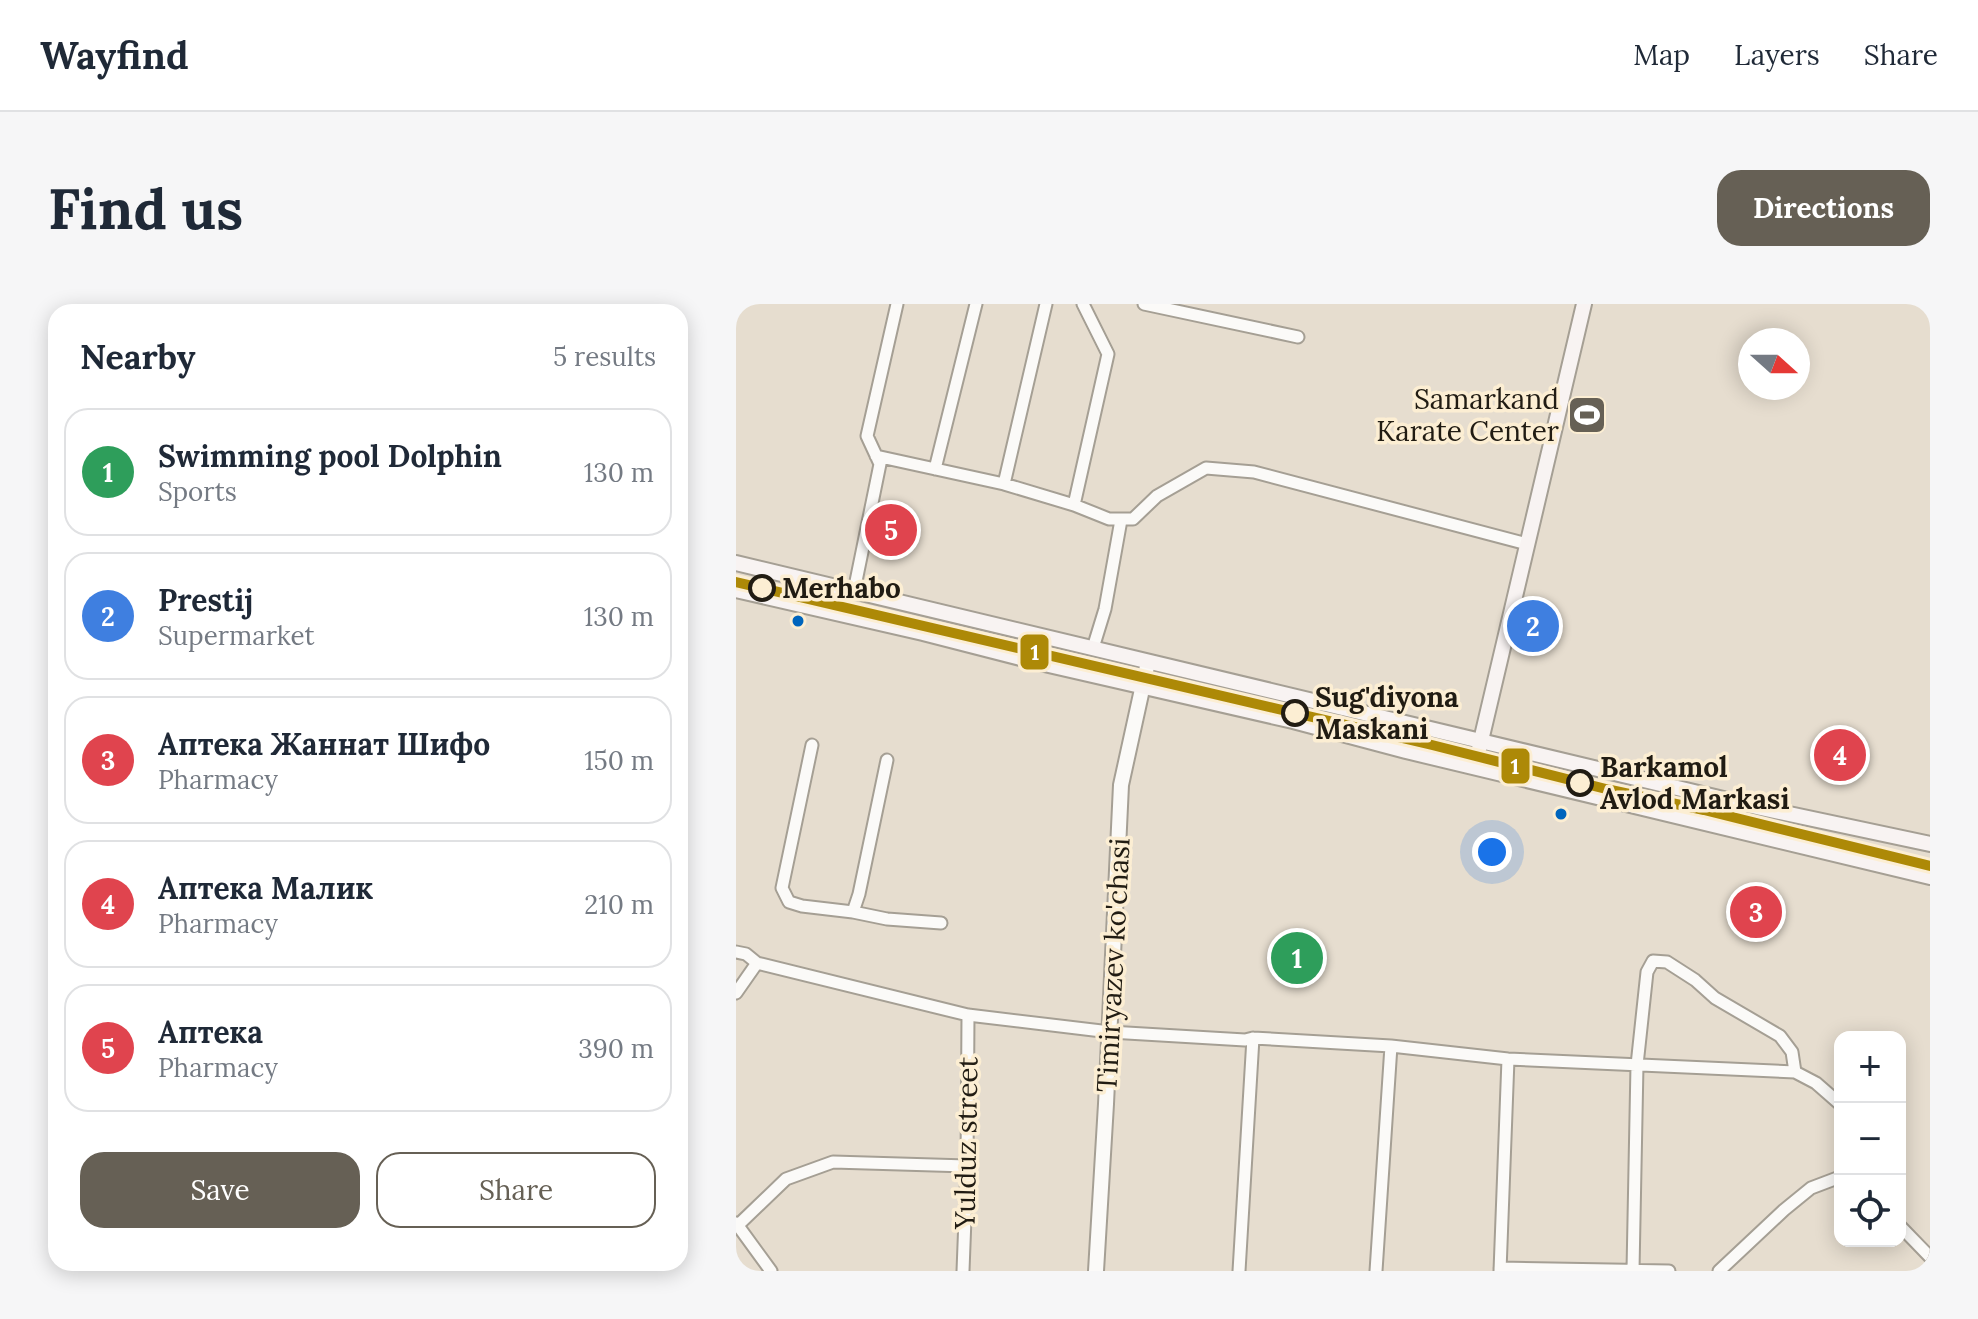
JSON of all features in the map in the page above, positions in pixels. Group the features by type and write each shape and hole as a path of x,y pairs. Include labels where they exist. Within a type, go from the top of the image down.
{"main road":[{"path":"1475,766 1584,304"},
{"path":"736,563 1761,808 1930,844"},
{"path":"736,590 1293,721 1930,877"}],"street":[{"path":"854,591 880,464 867,436 897,304"},
{"path":"935,469 976,304"},
{"path":"1004,484 1046,304"},
{"path":"1074,505 1108,354 1083,304"},
{"path":"1144,304 1298,337"},
{"path":"876,456 1004,484 1109,519 1121,520 1133,519 1157,496 1206,468 1254,472 1527,544"},
{"path":"1093,648 1105,609 1121,520"},
{"name":"Timiryazev ko'chasi","path":"1096,1271 1121,785 1148,662"},
{"path":"812,745 782,888 789,902 887,919 941,923"},
{"path":"853,912 887,760"},
{"path":"736,952 746,954 757,963 968,1015 1110,1032 1391,1046 1508,1059 1795,1072 1816,1083 1839,1103"},
{"path":"1633,1270 1637,1065 1647,972 1653,961 1667,962 1715,998 1780,1036 1792,1052 1795,1072"},
{"path":"736,993 757,963"},
{"name":"Yulduz street","path":"963,1271 968,1015"},
{"path":"1239,1271 1253,1038"},
{"path":"1376,1271 1391,1046"},
{"path":"1508,1059 1500,1269 1669,1271"},
{"path":"771,1271 737,1225 786,1179 833,1162 967,1166"},
{"path":"1719,1271 1811,1188 1834,1179"},
{"path":"1906,1232 1930,1257"}],"transit line":[{"name":"1","path":"736,582 1432,745 1930,866"}],"place":[{"name":"Samarkand Karate Center","path":"1587,415"},
{"name":"Аптека","path":"891,530"},
{"name":"Merhabo","path":"762,588"},
{"name":"Prestij","path":"1533,626"},
{"name":"Sug'diyona Maskani","path":"1295,713"},
{"name":"Аптека Малик","path":"1840,755"},
{"name":"Barkamol Avlod Markasi","path":"1580,783"},
{"name":"Аптека Жаннат Шифо","path":"1756,912"},
{"name":"Swimming pool Dolphin","path":"1297,958"}]}
